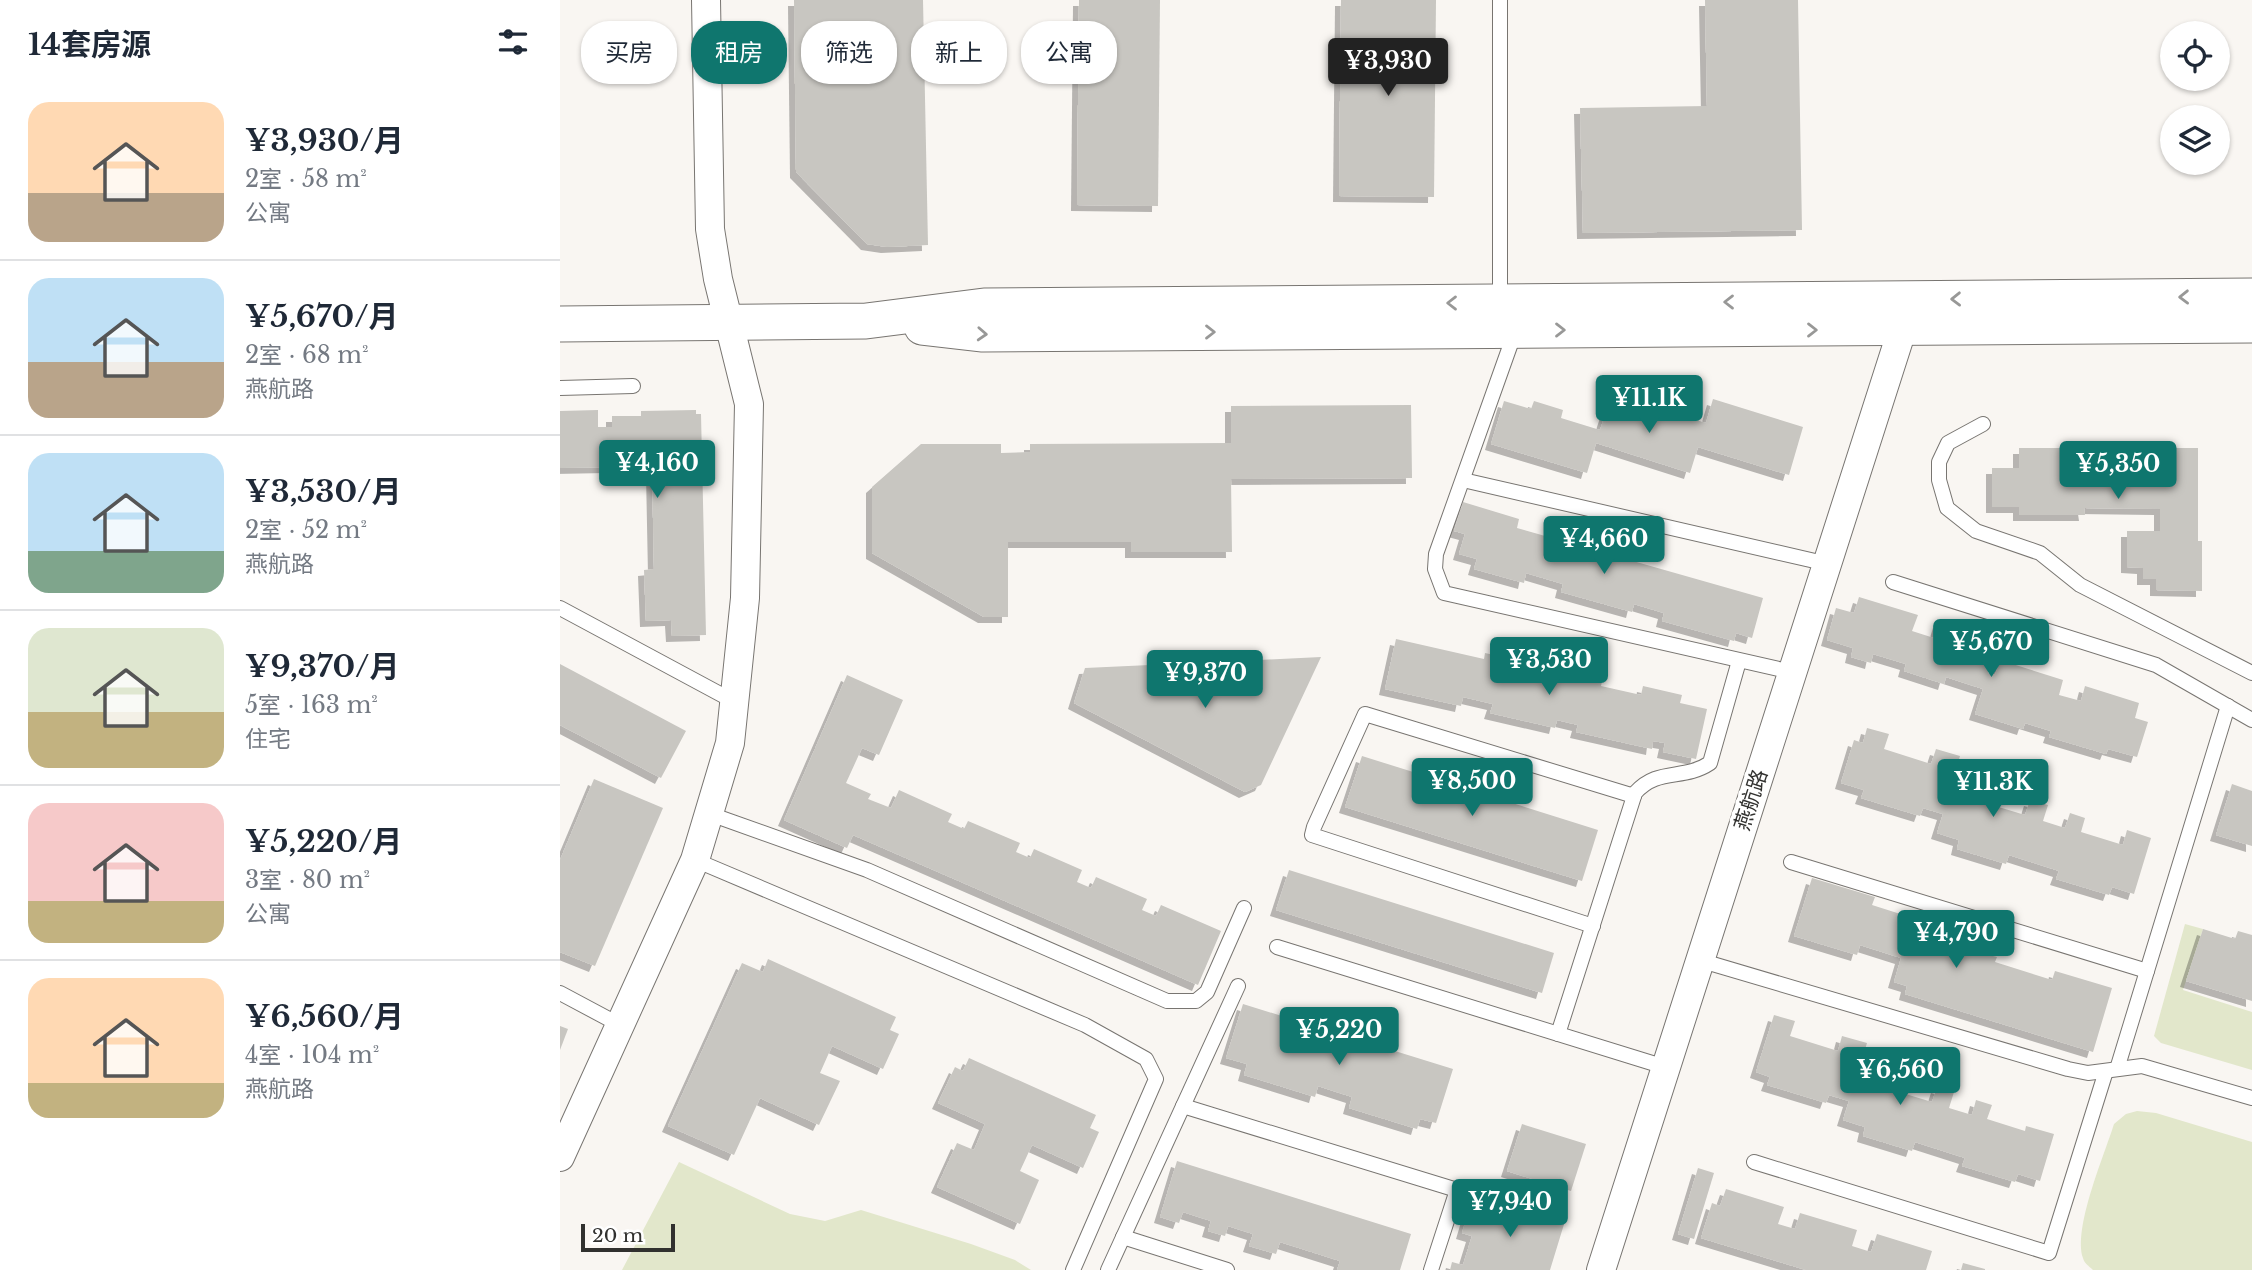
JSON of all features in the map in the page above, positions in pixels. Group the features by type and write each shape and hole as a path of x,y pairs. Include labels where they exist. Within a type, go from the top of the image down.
{"street":[{"path":"560,1157 567,1124 620,1025 695,860 730,743 745,598 749,404 710,229 706,0"},
{"path":"560,324 866,321 983,334 2252,296"},
{"path":"1508,317 1902,330 2252,325"},
{"name":"燕航路","path":"1601,1270 1902,330"}],"lane":[{"path":"1500,0 1508,317 1462,481 1436,554 1435,569 1444,593 1792,672"},
{"path":"560,388 633,386"},
{"path":"1983,424 1948,443 1939,462 1939,480 1947,508 1976,531 2040,552 2080,585 2252,673"},
{"path":"1462,481 1828,564"},
{"path":"1893,582 2156,664 2252,720"},
{"path":"560,608 735,702"},
{"path":"1558,1034 1634,796 1645,782 1665,774 1699,771 1710,764 1739,661"},
{"path":"1754,1162 2049,1253 2147,971 2228,706"},
{"path":"1593,926 1312,835 1314,827 1365,713 1634,796"},
{"path":"710,814 867,870 1167,1000 1196,1001 1207,992 1244,908"},
{"path":"695,860 1086,1025 1146,1059 1156,1079 1073,1270"},
{"path":"1791,862 2147,971"},
{"path":"1277,947 1665,1067"},
{"path":"1699,960 2068,1069 2088,1073 2141,1066 2252,1098"},
{"path":"1108,1270 1238,986"},
{"path":"560,993 620,1025"},
{"path":"1183,1106 1457,1190 1431,1270"},
{"path":"1123,1237 1227,1270"}],"green space":[{"path":"2185,924 2203,929 2183,990 2252,1012 2252,1070 2161,1043 2154,1036"},
{"path":"2137,1111 2156,1113 2252,1142 2252,1270 2093,1270 2084,1261 2082,1229 2114,1124 2126,1114"},
{"path":"679,1162 790,1214 825,1221 861,1210 971,1244 1015,1260 1031,1270 622,1270"}],"building":[{"path":"794,0 923,0 923,21 911,21 911,84 925,84 928,245 887,247 867,244 796,172"},
{"path":"1079,0 1160,0 1158,206 1077,205 1078,84 1117,84 1117,21 1079,21"},
{"path":"1341,0 1436,0 1434,197 1339,196"},
{"path":"1705,0 1798,0 1802,230 1583,233 1580,108 1707,106"},
{"path":"1612,394 1706,423 1713,399 1803,427 1789,475 1698,447 1690,473 1596,443 1587,473 1491,444 1504,401 1531,409 1534,401 1563,410 1561,418 1600,430"},
{"path":"1411,405 1412,478 1231,479 1232,552 1131,552 1131,542 1008,542 1008,617 984,617 872,553 872,487 921,444 1001,444 1001,453 1030,452 1030,444 1231,443 1231,406"},
{"path":"598,410 598,427 612,427 612,416 641,416 641,411 696,410 696,414 701,414 706,635 672,636 671,620 646,621 644,570 654,569 652,468 639,456 613,457 613,467 560,468 560,411"},
{"path":"2019,448 2101,448 2101,464 2115,464 2114,448 2198,448 2198,541 2202,541 2202,591 2156,590 2156,579 2143,579 2143,568 2127,567 2127,531 2160,531 2160,509 2084,508 2085,515 2019,515 2019,507 1992,507 1992,468 2019,468"},
{"path":"1463,502 1519,519 1517,528 1763,598 1752,638 1736,633 1734,641 1662,621 1664,613 1634,604 1632,612 1561,592 1563,584 1526,573 1524,583 1474,569 1477,559 1459,554 1465,534 1454,531"},
{"path":"1859,597 1918,615 1912,631 1934,638 1939,622 1990,637 1985,653 1993,656 1988,673 1995,675 2000,660 2063,680 2059,695 2081,701 2085,686 2139,703 2135,718 2148,722 2137,757 2108,749 2106,754 2049,737 2051,731 2025,723 2023,729 1975,714 1983,689 1946,677 1944,684 1904,671 1906,664 1873,654 1871,663 1851,657 1853,648 1827,640 1836,608 1854,613"},
{"path":"1396,639 1484,659 1485,653 1521,661 1520,667 1561,677 1563,668 1603,677 1601,686 1641,695 1643,686 1682,695 1680,703 1707,709 1696,759 1663,752 1665,743 1653,741 1652,749 1576,732 1578,725 1557,720 1555,728 1490,713 1493,704 1463,697 1461,706 1385,689"},
{"path":"1321,657 1261,785 1245,792 1074,703 1085,668"},
{"path":"560,664 686,731 661,778 560,725"},
{"path":"847,675 903,700 879,755 862,748 846,783 871,794 868,799 891,808 899,790 952,814 948,822 964,829 968,821 1020,843 1016,852 1030,858 1034,849 1082,870 1077,882 1091,888 1096,877 1147,899 1142,910 1156,916 1161,905 1221,931 1198,985 853,835 847,848 784,820"},
{"path":"1867,728 1889,734 1884,749 1931,764 1936,749 1960,756 1949,792 2025,815 2030,800 2048,805 2043,821 2065,828 2070,813 2085,818 2081,832 2123,845 2127,830 2151,838 2134,894 2112,887 2109,895 2056,879 2059,871 2009,855 2006,864 1957,849 1959,840 1937,833 1943,814 1923,808 1920,816 1861,798 1864,790 1841,783 1854,740 1863,743"},
{"path":"1362,756 1598,830 1582,881 1345,807"},
{"path":"594,779 663,808 595,966 560,952 560,860"},
{"path":"2232,784 2252,791 2252,846 2216,835"},
{"path":"1289,870 1554,953 1542,993 1276,910"},
{"path":"1812,878 1875,897 1872,905 1913,918 1908,935 1929,942 1931,937 1942,941 1944,936 1986,948 1985,954 1997,957 1995,962 2052,980 2055,971 2112,988 2093,1052 1905,994 1907,986 1894,982 1901,958 1860,945 1857,955 1794,936"},
{"path":"2203,929 2235,939 2238,931 2252,935 2252,1001 2186,981"},
{"path":"768,959 896,1017 890,1030 899,1034 883,1069 832,1046 820,1073 840,1081 819,1125 760,1098 734,1155 668,1126 742,963 763,972"},
{"path":"1243,1004 1453,1069 1436,1123 1420,1119 1417,1129 1349,1108 1352,1097 1318,1086 1315,1097 1244,1075 1247,1064 1226,1058"},
{"path":"1774,1015 1795,1021 1790,1036 1838,1051 1842,1036 1867,1043 1856,1079 1932,1102 1937,1087 1954,1092 1949,1108 1972,1115 1976,1100 1992,1105 1987,1119 2025,1131 2026,1126 2054,1134 2040,1181 2018,1174 2015,1182 1962,1166 1965,1158 1915,1142 1912,1151 1863,1136 1865,1127 1843,1120 1849,1101 1829,1095 1826,1103 1767,1085 1770,1077 1756,1072"},
{"path":"560,1026 568,1029 560,1050"},
{"path":"969,1058 1096,1115 1090,1128 1099,1132 1083,1168 1032,1145 1020,1171 1039,1180 1020,1224 937,1187 957,1143 974,1150 985,1124 938,1103 955,1067 963,1071"},
{"path":"1522,1124 1586,1144 1571,1191 1507,1171"},
{"path":"1177,1161 1411,1234 1400,1270 1337,1270 1340,1261 1280,1242 1276,1254 1249,1246 1253,1234 1228,1226 1225,1236 1208,1231 1211,1221 1183,1212 1179,1223 1160,1217"},
{"path":"1698,1168 1714,1173 1694,1239 1678,1234"},
{"path":"1726,1189 1784,1207 1778,1224 1795,1229 1800,1213 1857,1230 1852,1246 1871,1252 1877,1234 1932,1251 1926,1270 1806,1270 1701,1238 1712,1203 1720,1206"},
{"path":"1485,1196 1565,1221 1550,1270 1450,1270 1452,1262 1463,1265 1472,1236 1462,1233 1468,1213 1478,1217"},
{"path":"1963,1263 1985,1269 1985,1270 1961,1270"}]}
